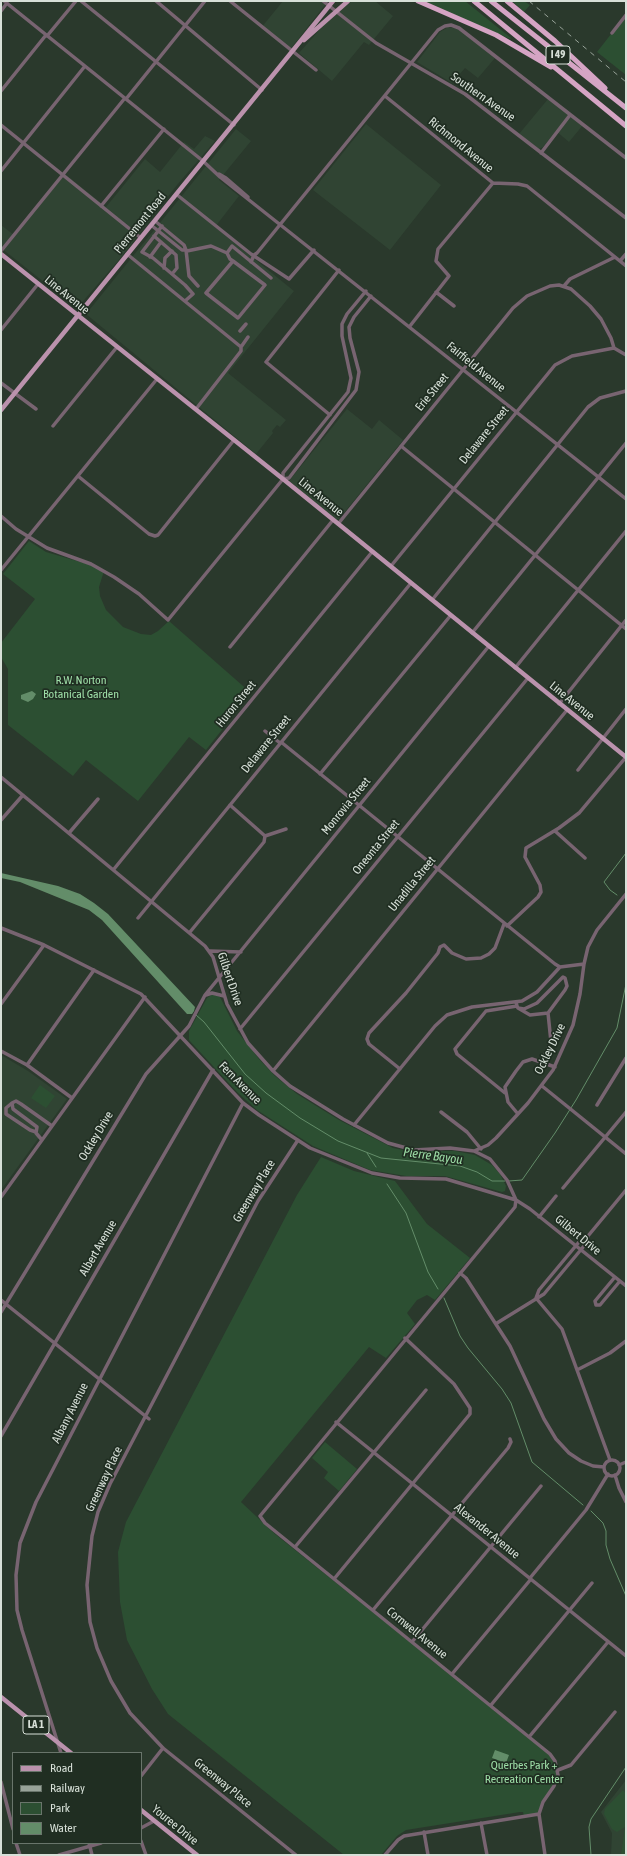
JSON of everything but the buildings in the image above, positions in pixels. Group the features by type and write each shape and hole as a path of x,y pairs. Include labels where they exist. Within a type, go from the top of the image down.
{"highway":[{"path":"418,1 496,35 543,64 557,69"},
{"name":"I 49","path":"474,1 626,126"},
{"name":"I 49","path":"491,1 626,108"},
{"path":"507,1 555,41 626,108"}],"main road":[{"name":"Pierremont Road","path":"1,410 154,220 234,125 333,1"},
{"name":"Pierremont Road","path":"294,50 335,11 348,1"},
{"name":"Line Avenue","path":"1,254 283,479 626,757"},
{"name":"LA 1","path":"1,1697 69,1752"},
{"name":"Youree Drive","path":"142,1811 197,1855"}],"street":[{"path":"1,91 76,1"},
{"path":"81,1 234,125"},
{"path":"156,1 262,90"},
{"path":"1,251 62,174 205,1"},
{"path":"230,1 294,50 316,70"},
{"name":"Southern Avenue","path":"323,1 369,38 411,64 457,88 626,218"},
{"path":"1,11 6,2"},
{"name":"Fairfield Avenue","path":"6,2 226,178 249,199 626,499"},
{"path":"612,33 626,15"},
{"path":"251,262 254,255 281,224 438,30 444,26 451,25 459,28 626,158"},
{"path":"1,171 85,66"},
{"name":"Richmond Avenue","path":"385,96 493,183 518,184 527,186 626,266"},
{"path":"541,153 570,115"},
{"path":"1,125 140,238"},
{"path":"101,206 164,129"},
{"path":"410,326 449,275 436,261 438,249 493,183"},
{"path":"176,194 254,255 289,279 314,250"},
{"path":"154,220 184,245 189,276 198,286"},
{"path":"151,225 182,250 211,246 227,253 233,261 265,285 238,318 206,293 233,261"},
{"path":"162,226 142,251 172,274 193,294 186,301"},
{"path":"154,236 176,255 178,263 177,268 172,274"},
{"path":"150,257 161,242"},
{"path":"227,253 232,246 271,278"},
{"path":"164,268 165,258 172,251"},
{"path":"127,254 239,345 241,351 196,409"},
{"path":"620,261 626,254"},
{"path":"615,257 570,279 564,286 575,291 598,315 607,329 614,348 626,355"},
{"path":"330,415 266,362 339,270"},
{"path":"1,330 38,284"},
{"name":"Erie Street","path":"338,524 520,301 540,289 550,286 564,286"},
{"path":"1,516 16,529 58,553 105,571 139,594 168,620 283,479 283,473 348,392 351,384 351,374 342,336 342,324 347,314 366,291"},
{"path":"436,292 454,306"},
{"path":"283,479 289,478 356,390 358,372 350,338 350,327 352,320 371,296"},
{"path":"240,331 246,324"},
{"path":"239,345 248,337"},
{"path":"53,426 117,347"},
{"name":"Delaware Street","path":"390,566 550,370 562,360 572,356 614,348"},
{"path":"1,570 157,379"},
{"path":"1,383 36,409"},
{"path":"432,600 592,404 600,398 626,391"},
{"path":"78,476 149,534 155,536 234,440"},
{"path":"472,633 626,443"},
{"path":"401,446 535,556 626,628"},
{"path":"230,647 333,520"},
{"path":"515,668 626,531"},
{"name":"Huron Street","path":"114,870 372,552"},
{"name":"Delaware Street","path":"138,918 411,583"},
{"path":"320,774 451,615"},
{"path":"559,704 626,620"},
{"name":"Monrovia Street","path":"219,979 489,646"},
{"name":"Oneonta Street","path":"240,1028 528,678"},
{"name":"Unadilla Street","path":"273,1070 567,710"},
{"path":"578,770 602,738 626,710"},
{"path":"265,731 560,967"},
{"path":"400,1069 369,1044 367,1039 369,1033 409,990 438,953 440,947 444,945 452,953 466,959 481,958 489,954 495,948 506,925 538,897 541,892 540,885 525,857 524,851 529,845 555,831 579,813 626,757"},
{"name":"Gilbert Drive","path":"1,777 152,900 210,951 215,963 224,996 248,1043 273,1070 300,1093 388,1143 403,1148 419,1150 450,1148 474,1151"},
{"path":"1,820 23,795"},
{"path":"69,833 98,799"},
{"path":"230,805 265,836"},
{"path":"265,836 286,829"},
{"path":"555,831 585,858"},
{"path":"190,932 264,842 265,836"},
{"name":"Ockley Drive","path":"474,1151 481,1149 494,1141 542,1086 555,1067 573,1025 588,947 595,934 626,894"},
{"name":"Fern Avenue","path":"1,928 44,945 145,997 243,1102 259,1115 320,1153 372,1173 400,1178 446,1179 516,1200"},
{"path":"1,1004 44,945"},
{"path":"210,951 241,952"},
{"path":"505,1093 457,1054 455,1049 486,1011 517,1005 534,994 560,967 584,964"},
{"path":"27,1065 94,970"},
{"path":"354,1125 435,1026 448,1015 472,1007 517,1005 524,1009 537,1003 563,977 567,980 565,990 548,1013 551,1042 544,1056 523,1062 504,1087 508,1102 518,1114"},
{"name":"Ockley Drive","path":"1,1312 138,1086 153,1066 190,1024 205,995 219,979"},
{"path":"205,995 212,993 224,996"},
{"path":"1,1197 145,997"},
{"path":"517,1005 530,1015 548,1013"},
{"path":"1,1051 27,1065 72,1098"},
{"path":"544,1056 548,1064"},
{"path":"597,1105 626,1058"},
{"path":"534,1060 555,1067"},
{"name":"Albert Avenue","path":"1,1436 213,1070"},
{"path":"542,1086 626,1154"},
{"path":"42,1140 36,1132 30,1130 6,1114 6,1108 16,1101 52,1126"},
{"name":"Albany Avenue","path":"61,1752 20,1624 16,1591 17,1560 25,1527 36,1502 99,1379 243,1102"},
{"path":"12,1103 13,1109 35,1124 37,1127 36,1132"},
{"path":"441,1112 467,1132 481,1149"},
{"path":"563,1188 626,1112"},
{"name":"Greenway Place","path":"296,1855 163,1748 130,1713 108,1675 93,1633 87,1595 89,1550 98,1512 110,1484 258,1201 298,1140"},
{"path":"336,1422 514,1208 516,1200 506,1179 490,1159 474,1151"},
{"path":"536,1298 539,1290 576,1246 588,1236 626,1190"},
{"path":"539,1217 556,1196"},
{"name":"Gilbert Drive","path":"516,1200 626,1286"},
{"path":"497,1323 544,1294 581,1250 588,1236"},
{"path":"460,1273 466,1278 497,1323 510,1346 547,1424 556,1439 569,1453 581,1461 593,1466 604,1467"},
{"path":"615,1277 595,1301 596,1305 600,1306 620,1281"},
{"path":"536,1298 562,1329 610,1460"},
{"path":"1,1300 149,1419"},
{"path":"334,1579 413,1484 470,1412 454,1384 405,1338"},
{"path":"577,1370 610,1353 626,1341"},
{"path":"295,1547 426,1390"},
{"name":"Alexander Avenue","path":"336,1422 626,1656"},
{"name":"Cornwell Avenue","path":"336,1422 260,1515 262,1520 550,1754 558,1770"},
{"path":"373,1610 508,1448 511,1442 510,1439"},
{"path":"604,1467 605,1463 610,1460 615,1460 619,1465 619,1470 615,1475"},
{"path":"619,1465 626,1462"},
{"path":"604,1467 608,1474"},
{"path":"608,1474 615,1475"},
{"path":"452,1674 586,1510 608,1474"},
{"path":"615,1475 619,1488 626,1502"},
{"path":"412,1642 542,1486"},
{"path":"491,1705 592,1582"},
{"path":"529,1737 608,1642"},
{"path":"545,1855 539,1814 543,1802 554,1786 558,1770 571,1765 615,1712"},
{"path":"142,1775 163,1748"},
{"path":"1,1782 12,1825"},
{"path":"385,1855 402,1836 539,1814"},
{"path":"142,1827 154,1821"},
{"path":"481,1823 487,1855"},
{"path":"424,1832 428,1855"},
{"path":"16,1844 20,1855"},
{"path":"142,1844 146,1855"},
{"path":"59,1855 89,1845 92,1855"}],"shaded area":[{"path":"283,1 328,1 289,51 261,28"},
{"path":"352,1 375,1 393,16 369,45 364,42 332,81 299,53 330,18"},
{"path":"448,27 458,29 495,58 478,78 465,68 452,83 417,62 440,32"},
{"path":"548,99 583,125 569,142 556,131 543,147 539,149 519,134"},
{"path":"366,124 441,185 390,250 313,190"},
{"path":"236,129 251,141 219,180 239,196 215,227 294,291 228,373 286,420 280,427 277,425 272,431 273,433 256,454 86,314"},
{"path":"205,136 215,141 177,185 118,261 78,307 73,305 1,248 1,225 14,235 65,174 106,207 145,159 160,172 184,142 194,149"},
{"path":"347,409 372,429 379,420 403,440 339,519 336,520 289,481"},
{"path":"1,1055 28,1071 67,1099 1,1190"},
{"path":"626,1780 626,1855 611,1855 612,1833 601,1812"}],"green space":[{"path":"424,1 465,1 511,38 510,39"},
{"path":"512,1 524,1 530,5 524,12"},
{"path":"626,15 626,75 597,52"},
{"name":"R.W. Norton Botanical Garden","path":"29,541 46,552 91,565 104,571 99,587 100,596 106,610 123,627 141,634 151,635 169,621 251,693 206,750 189,737 138,801 86,760 73,776 8,725 8,669 1,657 1,643 35,599 3,574"},
{"path":"213,994 220,997 237,1031 259,1059 275,1076 297,1094 339,1120 393,1148 408,1151 455,1151 475,1155 492,1165 500,1174 506,1186 505,1191 502,1192 445,1176 406,1176 370,1170 313,1146 257,1110 237,1092 189,1040 189,1031 207,998"},
{"path":"40,1085 55,1096 46,1108 31,1098"},
{"name":"Querbes Park + Recreation Center","path":"321,1157 354,1171 395,1181 427,1224 470,1258 435,1300 427,1295 417,1300 407,1313 415,1324 386,1358 369,1347 241,1502 275,1534 548,1752 557,1768 556,1780 545,1798 539,1814 524,1816 523,1812 520,1812 406,1830 397,1836 381,1855 344,1855 168,1714 152,1689 127,1640 120,1602 118,1552 126,1522 297,1195"},
{"path":"325,1442 357,1469 339,1491 324,1478 328,1472 312,1458"},
{"path":"623,1790 626,1794 626,1855 621,1855 625,1827 617,1832 612,1829 604,1814 605,1809"}],"water":[{"path":"32,691 36,694 33,699 28,702 21,699 21,695"},
{"path":"1,873 58,886 80,894 94,903 108,914 195,1007 192,1014 187,1014 102,920 89,910 20,882 1,878"},
{"path":"495,1750 509,1755 506,1763 492,1758"}],"waterway":[{"name":"Pierre Bayou","path":"617,895 610,890 604,882 626,853"},
{"name":"Pierre Bayou","path":"509,1181 522,1180 576,1100 617,1028 626,984"},
{"name":"Pierre Bayou","path":"196,1015 204,1022 245,1074 266,1093 300,1118 338,1141 381,1158 460,1166 477,1172 492,1181 505,1181"},
{"path":"367,1153 376,1167"},
{"path":"387,1184 406,1213 428,1272 438,1289"},
{"path":"444,1298 460,1336 502,1389 511,1403 532,1462 583,1505"},
{"path":"591,1511 603,1523 606,1531 606,1545 610,1559 626,1596"},
{"path":"591,1855 589,1827 591,1819 626,1767"}],"railway":[{"path":"529,1 626,82"}]}
